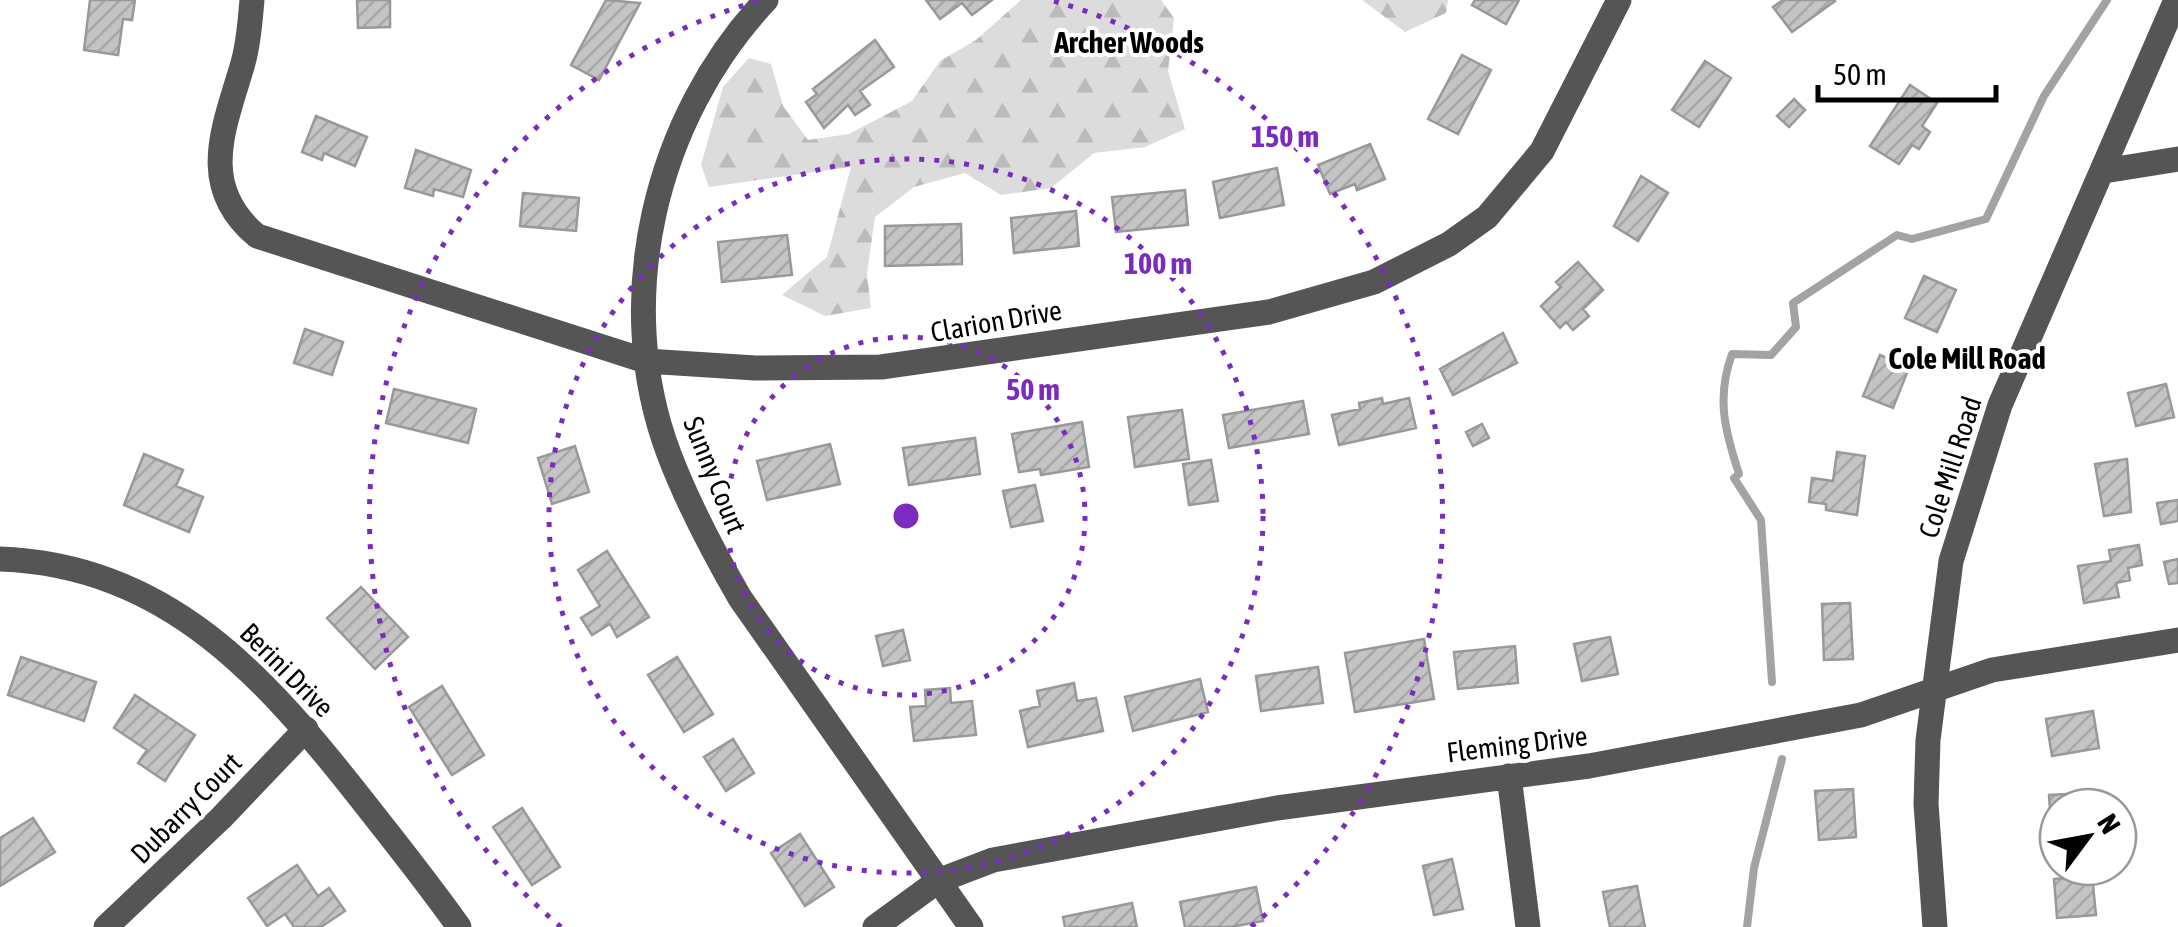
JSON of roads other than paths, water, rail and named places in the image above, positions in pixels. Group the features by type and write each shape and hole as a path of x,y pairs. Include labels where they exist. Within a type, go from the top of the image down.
{"street":[{"name":"Clarion Drive","path":"252,0 246,47 226,108 220,150 224,194 237,219 257,236 646,361 824,369 934,363 1083,336 1269,312 1374,282 1449,244 1506,198 1542,150 1619,0"},
{"name":"Sunny Court","path":"766,0 725,47 673,149 647,259 642,299 646,361 669,454 718,560 970,927"},
{"name":"Cole Mill Road","path":"1935,927 1926,804 1934,691 1951,561 2000,405 2176,0"},
{"path":"2104,171 2178,159"},
{"name":"Berini Drive","path":"0,558 54,566 130,588 204,632 249,666 306,729 459,927"},
{"name":"Fleming Drive","path":"875,927 938,880 993,860 1278,808 1589,766 1861,715 1992,670 2178,640"},
{"name":"Dubarry Court","path":"106,927 221,818 306,729"},
{"path":"1509,776 1528,927"}],"waterway":[{"path":"1772,682 1761,520 1734,478 1739,474 1724,414 1724,385 1732,354 1771,355 1796,327 1793,303 1897,235 1912,239 1986,219 2044,96 2107,0"},
{"path":"1747,927 1754,868 1782,759"}],"district":[{"name":"Archer Woods","path":"1129,43"},
{"name":"Cole Mill Road","path":"1967,359"}]}
